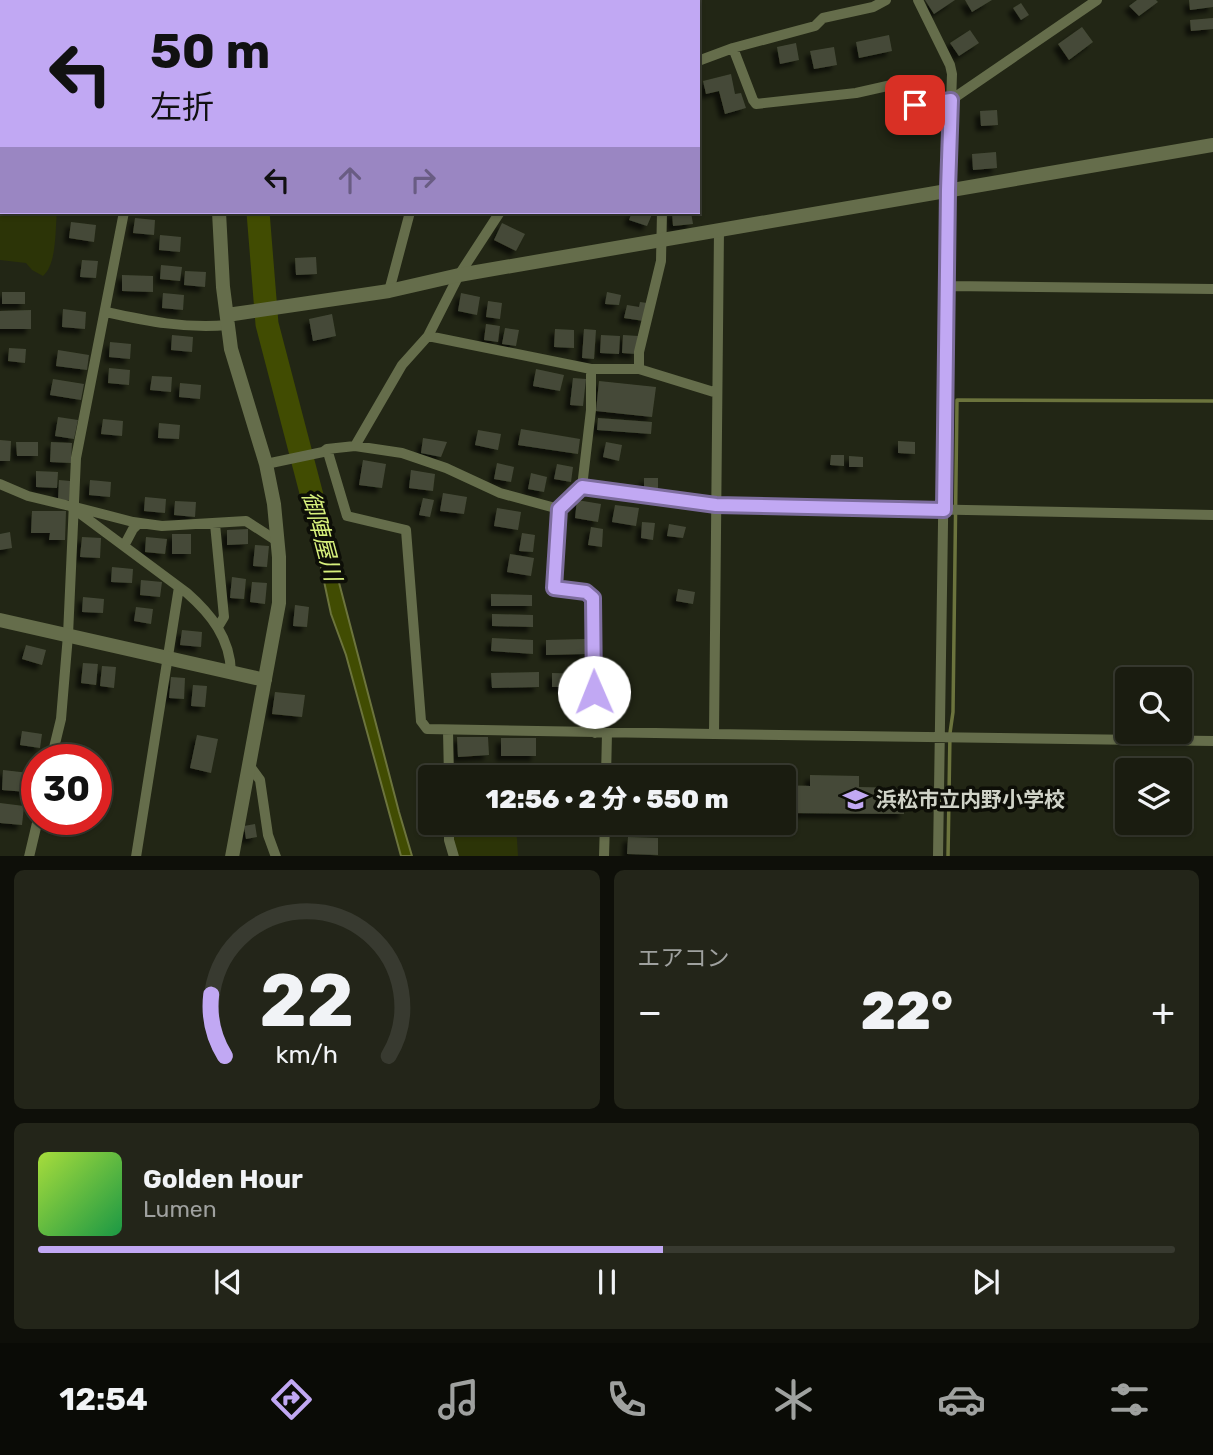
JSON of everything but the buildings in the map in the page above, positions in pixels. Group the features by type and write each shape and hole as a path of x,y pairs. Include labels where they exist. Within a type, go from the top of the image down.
{"street":[{"path":"700,60 733,48 815,26 823,18 873,8 886,0"},
{"path":"918,0 950,65 953,86 947,285 951,510 947,737 938,856"},
{"path":"733,48 752,100 756,104 845,94 896,84 902,87 915,105 951,100 1097,0"},
{"path":"106,312 164,324 203,327 232,317 389,291 459,275 1213,145"},
{"path":"55,744 61,719 68,635 76,458 124,214"},
{"path":"219,214 223,286 232,317 231,349 271,463 279,603 232,856"},
{"path":"389,291 409,214"},
{"path":"355,446 402,365 428,336 459,275 499,214"},
{"path":"639,369 639,352 661,261 659,240 662,214"},
{"path":"714,734 719,230"},
{"path":"947,285 1213,289"},
{"path":"428,336 591,369 639,369 717,393"},
{"path":"591,369 591,410 582,487 559,509 554,588 586,592 592,595 594,601 605,765"},
{"path":"271,463 355,446 401,453 446,468 500,493 559,509"},
{"path":"325,451 347,516 406,530 421,721 427,729 1213,741"},
{"path":"0,484 28,496 70,506 179,587 203,608 219,627 231,672"},
{"path":"582,487 716,505 1213,515"},
{"path":"75,509 171,527 248,522 277,541"},
{"path":"124,546 139,523"},
{"path":"215,524 224,617 219,627"},
{"path":"136,856 179,587"},
{"path":"0,620 265,680"},
{"path":"448,731 449,765"},
{"path":"249,765 260,780 268,835 276,856"},
{"path":"29,856 34,835"},
{"path":"449,835 453,856"},
{"path":"604,856 605,835"}],"shaded area":[{"path":"0,214 57,214 53,255 48,271 43,276 26,263 0,260"},
{"path":"451,835 517,835 518,856 455,856"}],"water":[{"path":"308,464 412,856 401,856 346,655 331,614 300,469"}],"waterway":[{"name":"御陣屋川","path":"258,214 267,324 312,496"},
{"path":"948,856 950,733 953,712 957,400 1213,401"}],"place":[{"name":"浜松市立内野小学校","path":"856,800"}],"route":[{"path":"594,692 592,595 554,588 559,509 582,487 716,505 944,510 951,100 915,105"}]}
